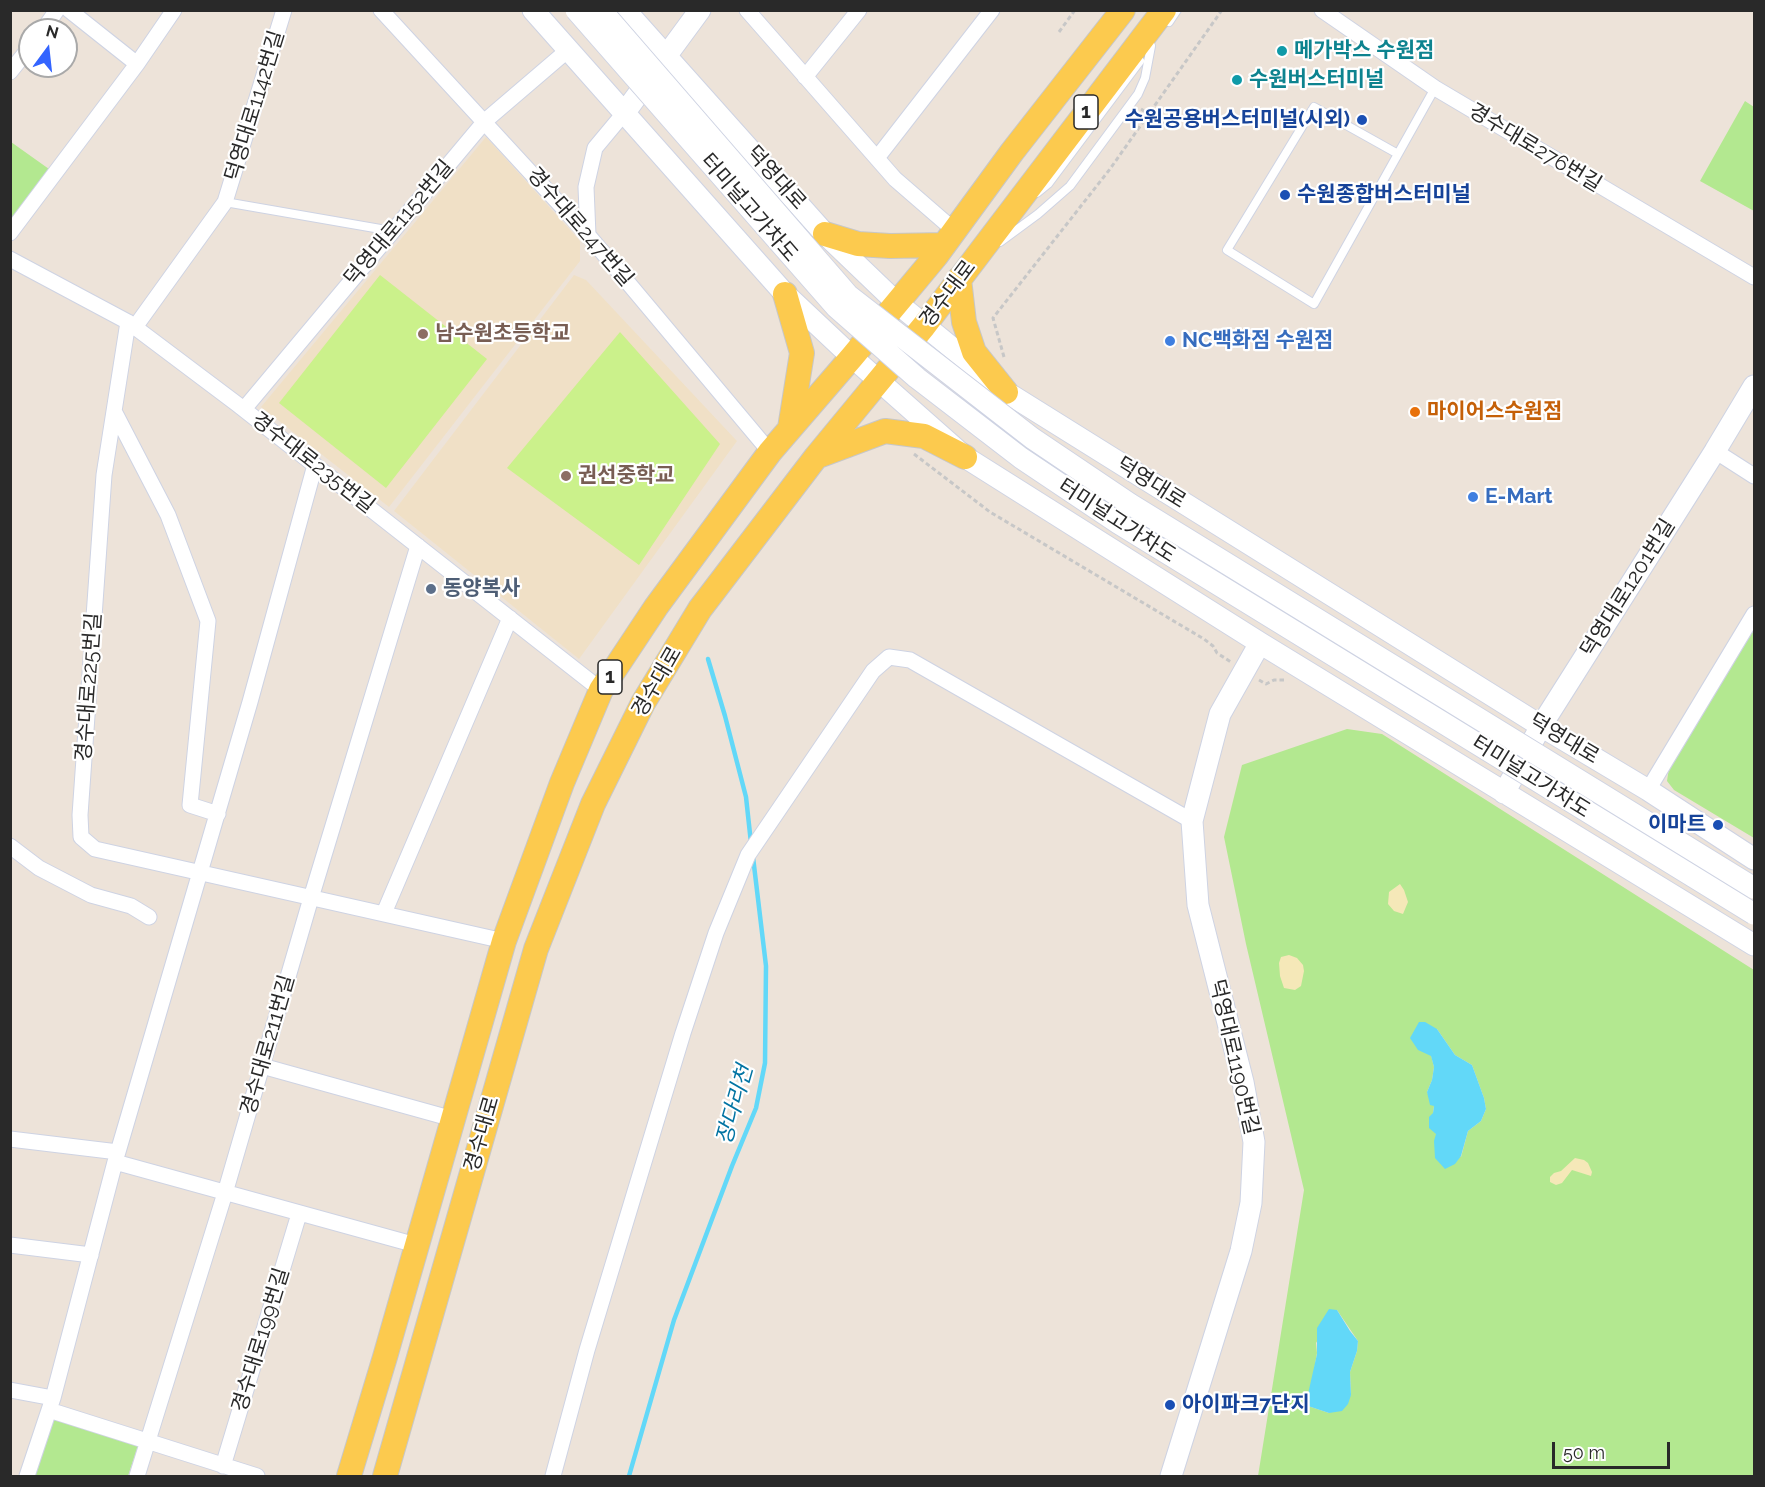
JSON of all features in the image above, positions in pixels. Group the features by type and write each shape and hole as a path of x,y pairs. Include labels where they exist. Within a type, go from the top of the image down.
{"main road":[{"path":"533,10 785,294 852,357 966,457"},
{"name":"터미널고가차도","path":"576,10 836,307 917,378 1021,458 1128,529 1755,914"},
{"name":"터미널고가차도","path":"601,10 849,295 1032,438 1130,504 1755,888"},
{"name":"덕영대로","path":"625,10 825,234 897,303 1006,392 1540,726 1648,790 1755,859"},
{"path":"625,112 700,10"},
{"name":"경수대로","path":"349,1476 504,941 562,783 601,690 656,608 770,452 950,238 1012,152 1123,10"},
{"name":"경수대로","path":"385,1476 536,949 593,804 643,703 700,609 816,457 924,326 1164,20"},
{"path":"825,234 858,244 890,246 950,238"},
{"path":"959,279 964,321 975,352 1006,392"},
{"path":"785,294 802,353 790,428"},
{"name":"덕영대로1201번길","path":"1504,793 1540,726 1755,386"},
{"path":"816,457 885,431 924,436 966,457 1260,643 1755,945"},
{"name":"덕영대로1190번길","path":"1171,1476 1241,1251 1251,1203 1254,1142 1243,1082 1198,905 1192,821 1220,714 1260,643"}],"street":[{"path":"69,10 137,64"},
{"path":"10,233 137,64 174,10"},
{"name":"덕영대로1142번길","path":"132,325 225,202 284,10"},
{"name":"경수대로247번길","path":"381,10 588,235 770,452"},
{"path":"747,10 877,159 950,238"},
{"path":"805,76 859,10"},
{"path":"877,159 993,10"},
{"name":"경수대로276번길","path":"1322,10 1435,88 1755,277"},
{"name":"덕영대로1152번길","path":"244,409 485,121 568,51"},
{"path":"588,235 586,187 595,148 625,112"},
{"name":"경수대로235번길","path":"10,259 132,325 244,409 601,690"},
{"name":"경수대로225번길","path":"132,325 114,411 104,475 80,815 81,837 95,849 504,941"},
{"path":"114,411 168,515 208,621 190,805 218,814"},
{"path":"1715,451 1755,476"},
{"path":"27,1476 51,1404 117,1157 218,814 315,465"},
{"path":"311,898 418,546"},
{"path":"1648,790 1755,614"},
{"path":"384,914 510,618"},
{"path":"553,1476 587,1350 683,1033 716,933 748,855 873,671 889,657 910,660 1192,821"},
{"path":"10,846 39,868 91,895 131,906 149,917"},
{"name":"경수대로211번길","path":"225,1193 311,898"},
{"name":"경수대로","path":"262,1066 453,1119"},
{"path":"10,1138 117,1157 225,1193 416,1245"},
{"path":"138,1476 225,1193"},
{"name":"경수대로199번길","path":"223,1466 299,1214"},
{"path":"10,1245 91,1255"},
{"path":"10,1390 148,1442 257,1476"}],"lane":[{"path":"1164,20 1177,10"},
{"path":"1010,214 1048,184 1157,38"},
{"path":"975,260 1038,214 1070,186 1138,94 1145,78 1151,46"},
{"path":"1398,154 1314,107 1227,250 1314,304 1435,88"},
{"name":"덕영대로1142번길","path":"225,202 392,231"}],"path":[{"path":"1059,32 1075,10"},
{"path":"1005,359 993,318 1110,169 1222,10"},
{"path":"1149,114 1169,127"},
{"path":"907,448 990,512 1204,639 1214,646 1217,653"}],"shaded area":[{"name":"남수원초등학교","path":"486,137 580,241 580,261 389,507 261,407"},
{"name":"권선중학교","path":"574,275 586,280 737,441 579,659 394,511"}],"green space":[{"path":"1745,101 1754,107 1754,211 1700,181"},
{"path":"11,142 49,169 11,219"},
{"path":"380,275 487,359 386,488 279,403"},
{"path":"620,332 720,444 639,565 507,468"},
{"path":"1754,627 1754,838 1674,790 1667,781 1669,768"},
{"path":"1347,729 1382,734 1754,970 1754,1476 1258,1476 1304,1190 1246,944 1224,837 1242,765","holes":["1437,1029 1455,1055 1472,1065 1484,1098 1486,1109 1481,1121 1468,1131 1461,1157 1436,1134 1434,1106 1427,1092 1432,1080 1434,1067 1431,1055","1337,1310 1358,1341 1350,1372 1351,1395 1329,1413 1308,1406 1317,1353 1316,1343"]},
{"path":"51,1416 138,1446 128,1476 32,1476"}],"sand":[{"path":"1400,884 1408,902 1403,914 1394,911 1388,904 1389,892"},
{"path":"1289,955 1297,958 1303,965 1301,986 1295,990 1284,988 1280,976 1281,957"},
{"path":"1575,1158 1588,1163 1592,1172 1591,1176 1572,1170 1562,1183 1556,1185 1550,1182 1550,1177 1554,1173 1561,1171"}],"water":[{"path":"1419,1022 1425,1022 1437,1029 1455,1055 1472,1065 1486,1109 1481,1121 1468,1131 1461,1156 1455,1164 1445,1169 1435,1158 1436,1134 1429,1128 1429,1117 1433,1113 1434,1106 1430,1105 1427,1092 1434,1067 1431,1056 1418,1050 1410,1038"},
{"path":"1329,1309 1337,1310 1358,1341 1350,1372 1351,1395 1348,1404 1342,1411 1329,1413 1308,1406 1308,1394 1317,1354 1317,1328"}],"waterway":[{"name":"장다리천","path":"708,659 746,797 751,843"},
{"name":"장다리천","path":"629,1476 674,1320 756,1108 765,1063 766,966 753,857"}],"place":[{"name":"메가박스 수원점","path":"1282,51"},
{"name":"수원버스터미널","path":"1237,80"},
{"name":"수원공용버스터미널(시외)","path":"1362,120"},
{"name":"수원종합버스터미널","path":"1285,195"},
{"name":"남수원초등학교","path":"423,334"},
{"name":"NC백화점 수원점","path":"1170,341"},
{"name":"마이어스수원점","path":"1415,412"},
{"name":"권선중학교","path":"566,476"},
{"name":"E-Mart","path":"1473,497"},
{"name":"동양복사","path":"431,589"},
{"name":"이마트","path":"1718,825"},
{"name":"아이파크7단지","path":"1170,1405"}]}
